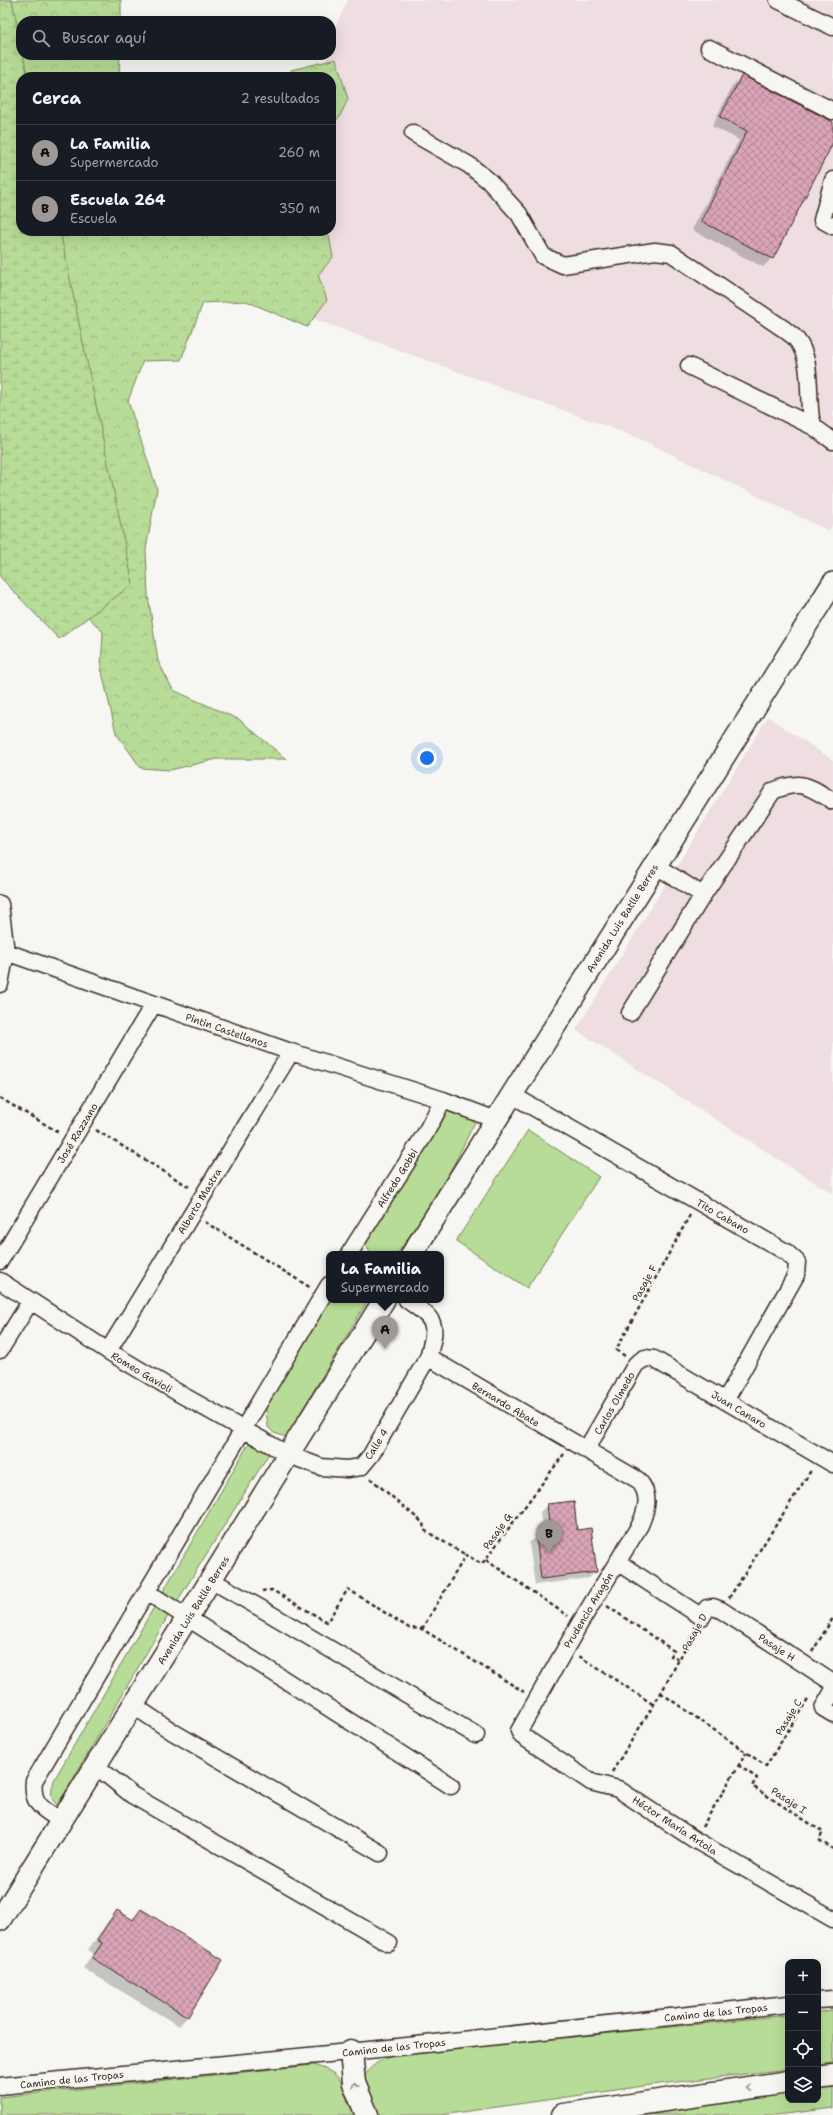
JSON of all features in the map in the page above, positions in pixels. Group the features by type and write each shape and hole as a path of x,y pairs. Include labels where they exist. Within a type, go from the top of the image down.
{"highway":[{"path":"351,2052 356,2093 367,2115"},
{"path":"821,2078 833,2076"},
{"path":"563,2115 785,2082"}],"main road":[{"name":"Avenida Luis Batlle Berres","path":"414,1251 833,583"},
{"name":"Avenida Luis Batlle Berres","path":"0,1920 134,1706 382,1303"}],"street":[{"path":"778,0 833,28"},
{"path":"710,48 833,111"},
{"path":"413,133 463,161 489,181 519,214 543,256 554,262 563,265 655,251 671,253 784,329 796,339 802,348 808,375 811,418 814,426"},
{"path":"833,180 822,220 833,226"},
{"path":"689,366 814,426 833,441"},
{"path":"630,1013 703,895 774,792 791,784 808,786 833,801"},
{"path":"656,866 703,895"},
{"path":"0,904 6,952 0,984"},
{"name":"Pintin Castellanos","path":"6,952 153,1005 291,1052 443,1100 496,1120"},
{"name":"José Razzano","path":"0,1261 153,1005"},
{"name":"Alberto Mastra","path":"108,1351 202,1195 291,1052"},
{"name":"Tito Cabano","path":"512,1095 786,1252 797,1262 796,1275 725,1401"},
{"name":"Alfredo Gobbi","path":"353,1251 425,1134 443,1100"},
{"name":"Romeo Gavioli","path":"0,1281 30,1302 182,1396 243,1428 289,1455"},
{"path":"62,1821 42,1808 36,1801 33,1792 34,1781 325,1291"},
{"path":"0,1350 30,1302"},
{"path":"412,1303 428,1314 432,1322 434,1335 428,1357"},
{"name":"Calle 4","path":"289,1455 321,1467 347,1469 361,1467 371,1455 428,1357"},
{"name":"Bernardo Abate","path":"428,1357 579,1447 638,1480 644,1487"},
{"name":"Juan Canaro","path":"641,1361 654,1359 827,1460"},
{"name":"Carlos Olmedo","path":"579,1447 641,1361"},
{"name":"Prudencio Aragón","path":"519,1731 565,1647 640,1525 646,1510 647,1499 644,1487"},
{"path":"617,1562 702,1617"},
{"path":"211,1580 476,1735"},
{"path":"147,1592 452,1786"},
{"name":"Pasaje D","path":"702,1617 707,1608 713,1607 721,1610"},
{"name":"Pasaje H","path":"721,1610 828,1680"},
{"path":"833,1691 823,1708 833,1714"},
{"path":"134,1706 173,1732 380,1853"},
{"name":"Héctor María Artola","path":"519,1731 522,1736 591,1782 618,1789 694,1840 833,1919"},
{"path":"96,1766 132,1795 388,1942"},
{"path":"821,2000 833,1999"},
{"name":"Camino de las Tropas","path":"0,2086 351,2052 785,2004"}],"path":[{"path":"0,1098 72,1141"},
{"path":"84,1122 202,1195"},
{"name":"Pasaje F","path":"641,1361 616,1350 697,1202"},
{"path":"191,1214 325,1291"},
{"name":"Pasaje G","path":"466,1555 482,1564 579,1447"},
{"name":"Pasaje D","path":"721,1610 827,1460"},
{"path":"361,1467 374,1483 423,1523 424,1530 466,1555 422,1629"},
{"path":"486,1560 580,1623"},
{"path":"236,1594 272,1590 327,1622 348,1589 408,1628 422,1629 537,1699"},
{"path":"594,1598 674,1651 671,1656 679,1660"},
{"name":"Pasaje D","path":"605,1785 661,1693 702,1617"},
{"path":"804,1664 833,1618"},
{"path":"565,1647 654,1705"},
{"name":"Pasaje C","path":"746,1753 766,1766 828,1680"},
{"path":"661,1693 746,1753 694,1840"},
{"name":"Pasaje I","path":"738,1765 757,1778 752,1786 823,1832 819,1840 833,1849"}],"shaded area":[{"path":"348,0 833,0 833,523 829,531 636,437 306,316 313,236 336,236 336,72 325,72 327,60 336,60 336,25"},
{"path":"768,717 833,760 833,1194 576,1030"}],"green space":[{"path":"0,0 121,0 121,16 16,16 16,60 120,60 119,72 16,72 16,236 329,236 333,257 318,275 327,300 307,327 246,301 203,303 181,360 143,361 128,401 157,489 146,549 148,595 158,661 173,690 240,720 286,759 217,759 170,770 141,768 116,733 101,668 103,632 34,562"},
{"path":"0,0 12,0 16,20 16,60 24,60 27,72 16,72 16,236 61,236 133,584 59,639 0,577"},
{"path":"336,59 348,99 339,118 336,120 336,72 291,72 291,70"},
{"path":"450,1111 457,1112 475,1122 439,1194 399,1251 369,1251 364,1242 443,1113"},
{"path":"528,1130 599,1177 527,1288 456,1241"},
{"path":"327,1303 366,1303 286,1437 274,1433 268,1427 265,1401"},
{"path":"249,1443 270,1452 168,1616 58,1805 52,1797 54,1780"},
{"path":"833,2010 833,2063 821,2065 821,2031 821,2012"},
{"path":"785,2015 785,2069 651,2085 441,2115 376,2115 363,2090 365,2076 368,2071 378,2062 396,2055"},
{"path":"313,2065 326,2069 339,2079 346,2098 355,2115 0,2115 0,2097"},
{"path":"833,2084 833,2108 777,2115 620,2115 785,2091 785,2103 821,2103 821,2086"}],"building":[{"path":"742,75 833,122 833,143 773,259 701,221 747,131 720,117"},
{"path":"574,1501 577,1530 591,1528 597,1572 541,1579 536,1535 550,1533 547,1504"},
{"path":"141,1909 223,1960 188,2017 92,1958 102,1943 97,1940 117,1910 133,1920"}],"place":[{"name":"La Familia","path":"385,1349"},
{"name":"Escuela 264","path":"549,1553"}]}
